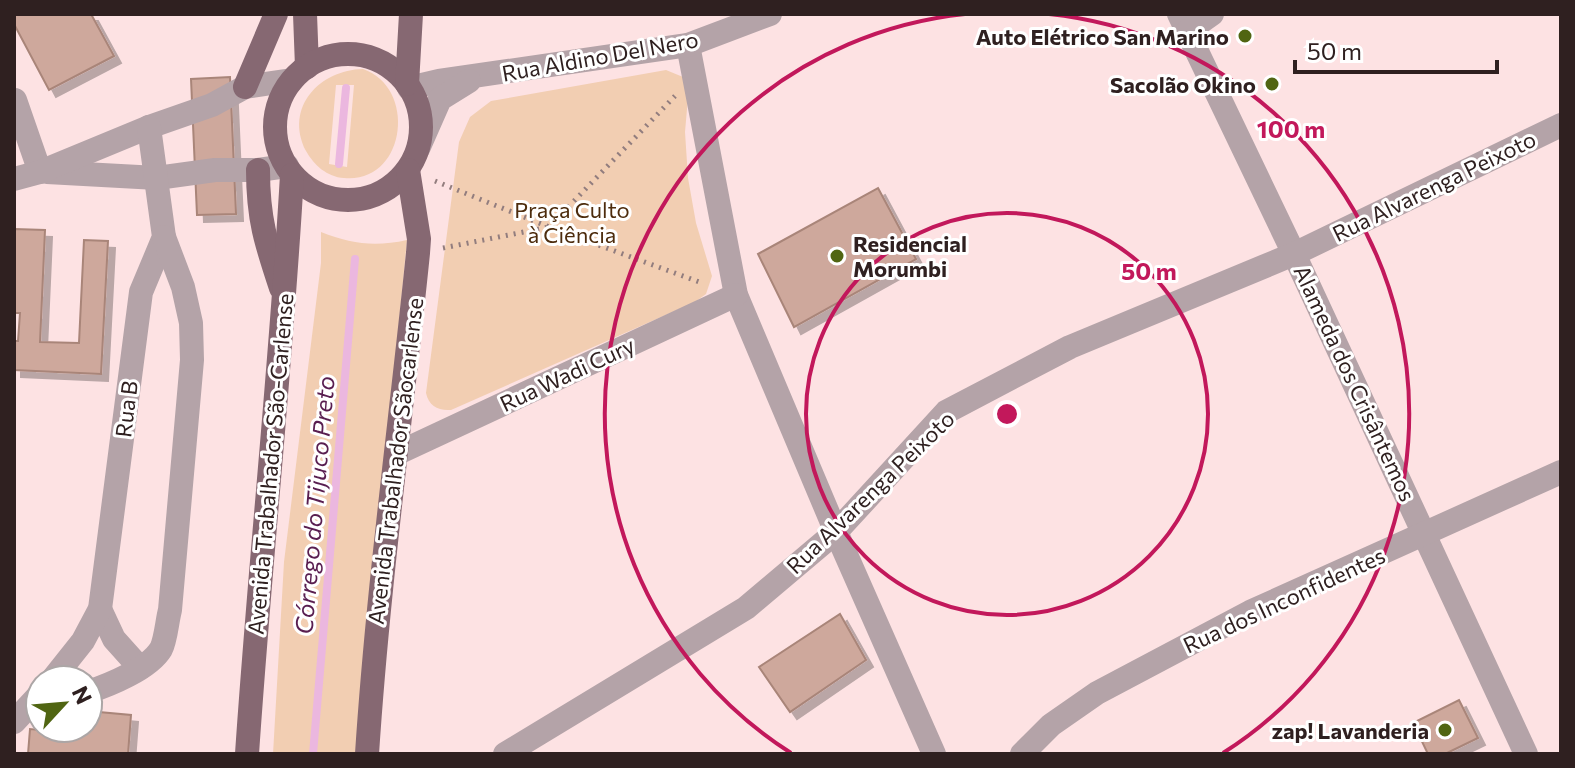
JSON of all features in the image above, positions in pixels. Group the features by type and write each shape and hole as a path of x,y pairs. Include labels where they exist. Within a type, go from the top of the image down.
{"main road":[{"path":"245,87 276,14"},
{"path":"299,74 305,14"},
{"path":"408,86 411,14"},
{"path":"349,54 371,57 391,68 408,86 418,104 422,127 413,159 393,185 374,196 352,201 330,198 310,190 290,170 276,138 275,117 281,98 299,74 327,57 349,54"},
{"name":"Avenida Trabalhador Sãocarlense","path":"367,754 375,623 398,453 418,253 413,159"},
{"path":"258,170 258,208 263,236 285,301"},
{"name":"Avenida Trabalhador São-Carlense","path":"247,754 257,604 285,301 290,170"}],"street":[{"name":"Rua Aldino Del Nero","path":"408,86 688,45 770,14"},
{"path":"1183,23 1212,14"},
{"name":"Alameda dos Crisântemos","path":"1183,23 1526,754"},
{"path":"688,45 736,295 934,754"},
{"path":"14,179 40,172 212,105 245,87 299,74"},
{"name":"Rua Aldino Del Nero","path":"413,159 440,99 474,77"},
{"path":"15,100 40,172"},
{"name":"Rua Alvarenga Peixoto","path":"505,754 746,608 836,532 946,412 1070,347 1294,254 1561,125"},
{"name":"Rua B","path":"65,664 83,641 100,609 141,292 164,237 149,127"},
{"path":"40,172 157,178 215,170 290,170"},
{"path":"104,686 140,668 161,649 170,610 192,360 183,287 164,237"},
{"name":"Rua Wadi Cury","path":"398,453 736,295"},
{"name":"Rua dos Inconfidentes","path":"1022,754 1051,725 1097,693 1250,612 1561,472"},
{"path":"100,609 114,639 140,668"}],"path":[{"path":"418,253 549,227 695,75"},
{"path":"413,159 549,227 736,295"}],"green space":[{"path":"363,69 381,79 392,95 398,113 392,151 381,166 365,176 344,178 327,173 313,161 300,135 300,120 310,94 320,84 347,71","holes":["336,85 354,85 347,167 329,164"]},
{"name":"Praça Culto à Ciência","path":"666,70 683,77 689,86 685,132 688,178 696,223 712,276 706,294 695,302 451,410 435,407 426,393 459,142 470,117 491,101"},
{"path":"321,232 363,243 407,240 357,754 273,754 284,562 321,263"}],"building":[{"path":"14,14 91,14 114,56 49,90 14,24"},
{"path":"230,77 236,214 197,215 191,79"},
{"name":"Residencial Morumbi","path":"878,188 916,259 794,327 758,254"},
{"path":"14,229 45,230 40,342 79,343 84,240 108,241 101,374 14,370 14,341 18,341 20,313 14,313"},
{"path":"840,614 866,660 790,712 759,667"},
{"name":"zap! Lavanderia","path":"1459,700 1478,738 1445,754 1428,754 1413,723"},
{"path":"104,712 131,715 128,754 28,754 29,744 104,744"}],"waterway":[{"name":"Córrego do Tijuco Preto","path":"339,164 346,88"},
{"name":"Córrego do Tijuco Preto","path":"313,754 355,259"}],"place":[{"name":"Auto Elétrico San Marino","path":"1245,36"},
{"name":"Sacolão Okino","path":"1272,84"},
{"name":"Residencial Morumbi","path":"837,256"},
{"name":"zap! Lavanderia","path":"1445,730"}]}
